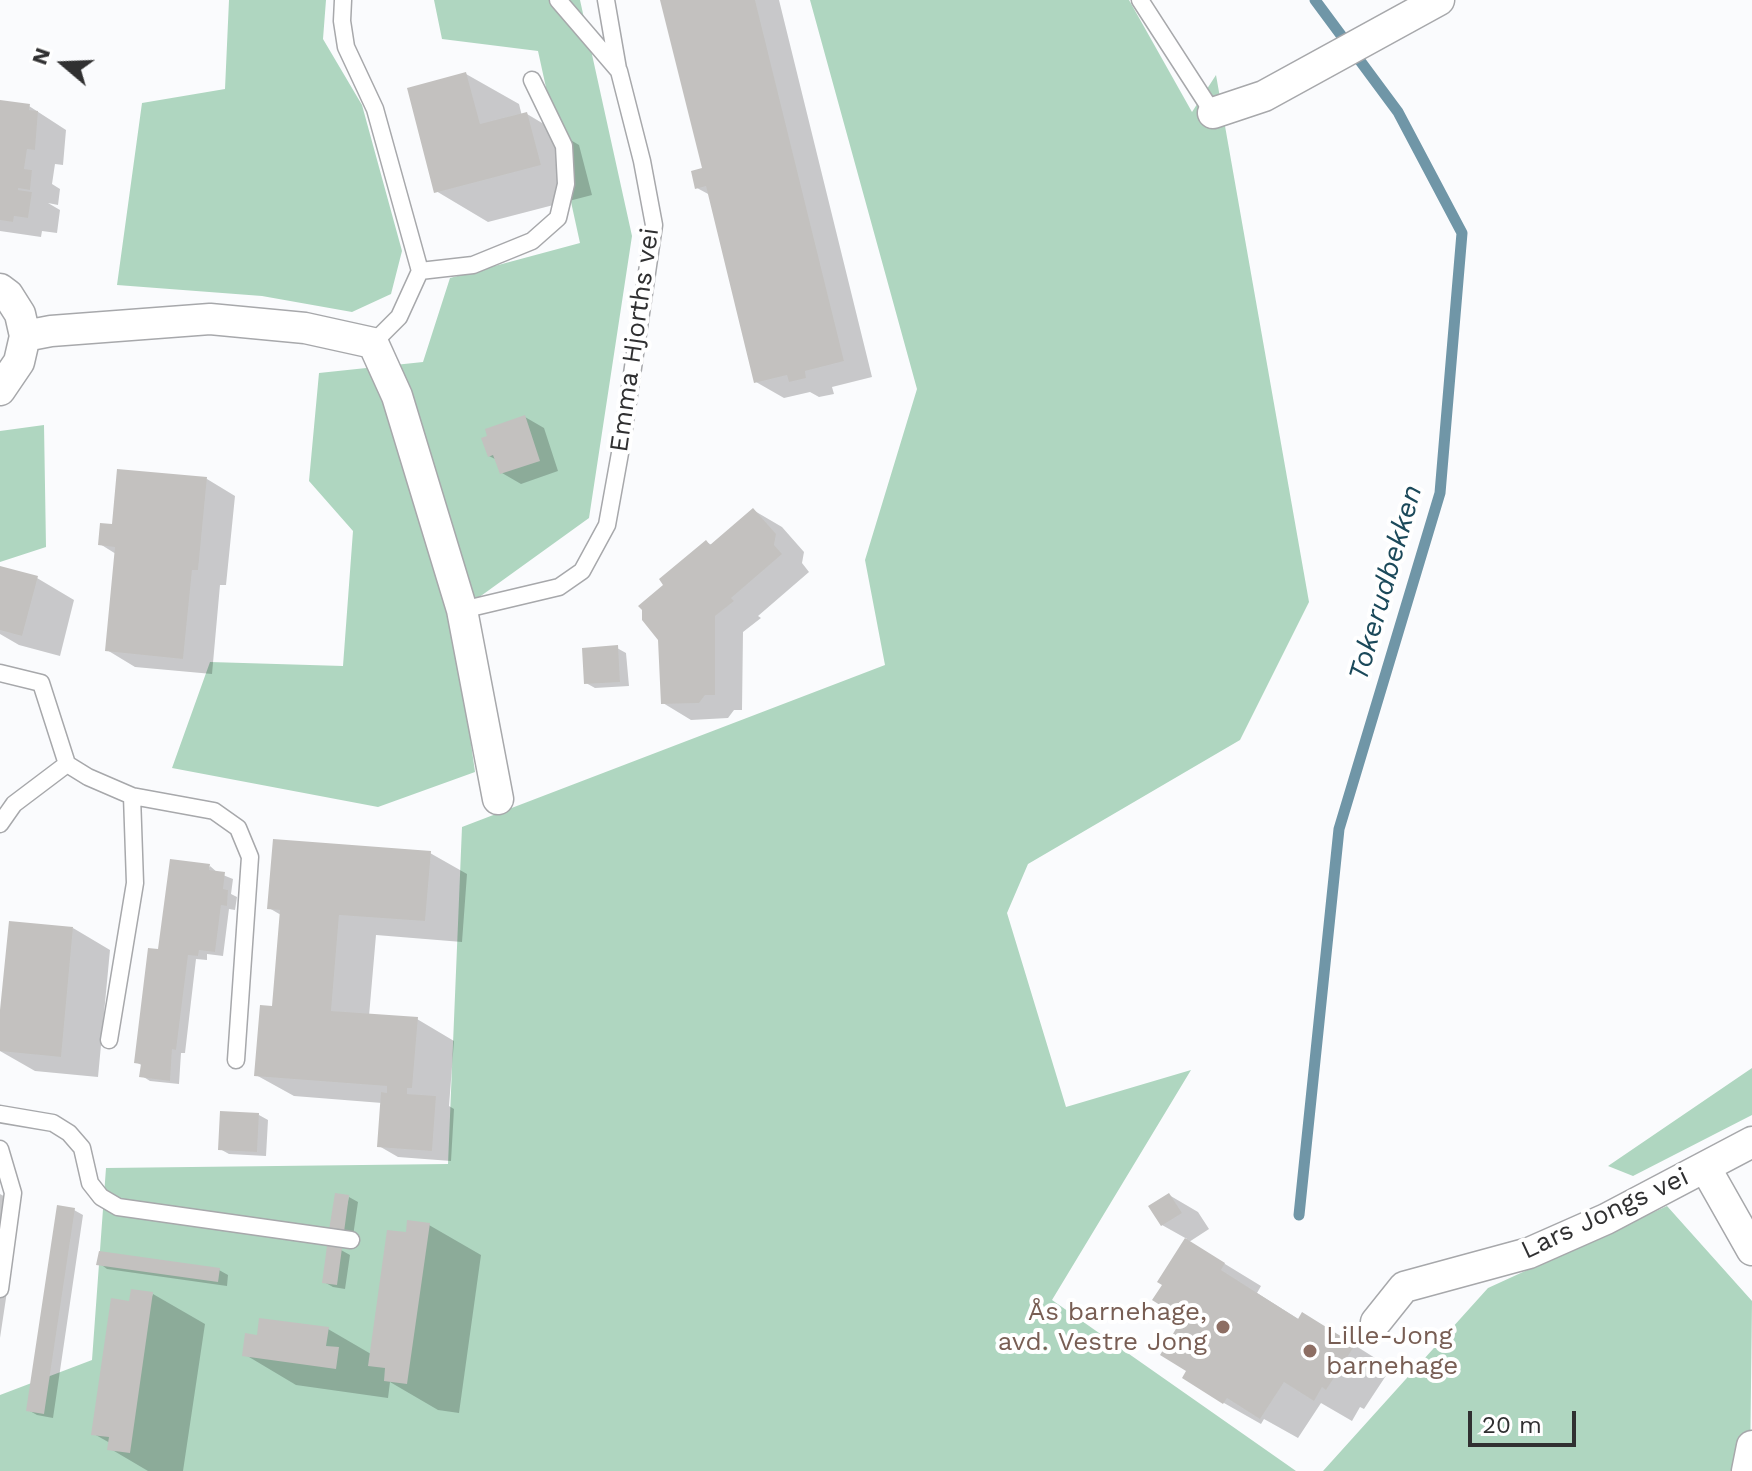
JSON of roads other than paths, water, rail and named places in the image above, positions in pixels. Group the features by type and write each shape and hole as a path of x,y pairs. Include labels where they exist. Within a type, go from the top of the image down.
{"street":[{"path":"1213,113 1264,96 1439,0"},
{"path":"0,289 8,295 20,314 25,336 19,362 0,390"},
{"path":"25,336 51,331 210,319 305,328 373,343 397,396 462,610 498,799"},
{"name":"Lars Jongs vei","path":"1376,1322 1404,1287 1529,1253 1606,1219 1752,1142"},
{"path":"1705,1167 1752,1250"},
{"path":"1747,1471 1752,1446"}],"lane":[{"path":"343,0 346,47 375,109 420,271 399,317 373,343"},
{"name":"Emma Hjorths vei","path":"462,610 559,587 582,571 607,525 654,225 642,161 619,71 558,0"},
{"path":"606,0 619,71"},
{"path":"1140,0 1213,113"},
{"path":"420,271 473,265 532,241 558,218 566,184 564,146 532,80"},
{"path":"0,673 41,683 67,764 132,796 214,811 238,828 250,857 236,1060"},
{"path":"0,824 14,804 67,764"},
{"path":"109,1040 135,883 132,796"},
{"path":"0,1114 53,1123 69,1133 82,1148 90,1183 101,1197 118,1207 351,1240"},
{"path":"0,1149 13,1193 0,1289"}],"waterway":[{"name":"Tokerudbekken","path":"1299,1215 1339,829 1440,493 1462,233 1398,112 1315,0"}],"place":[{"name":"Ås barnehage, avd. Vestre Jong","path":"1223,1327"},
{"name":"Lille-Jong barnehage","path":"1310,1351"}]}
